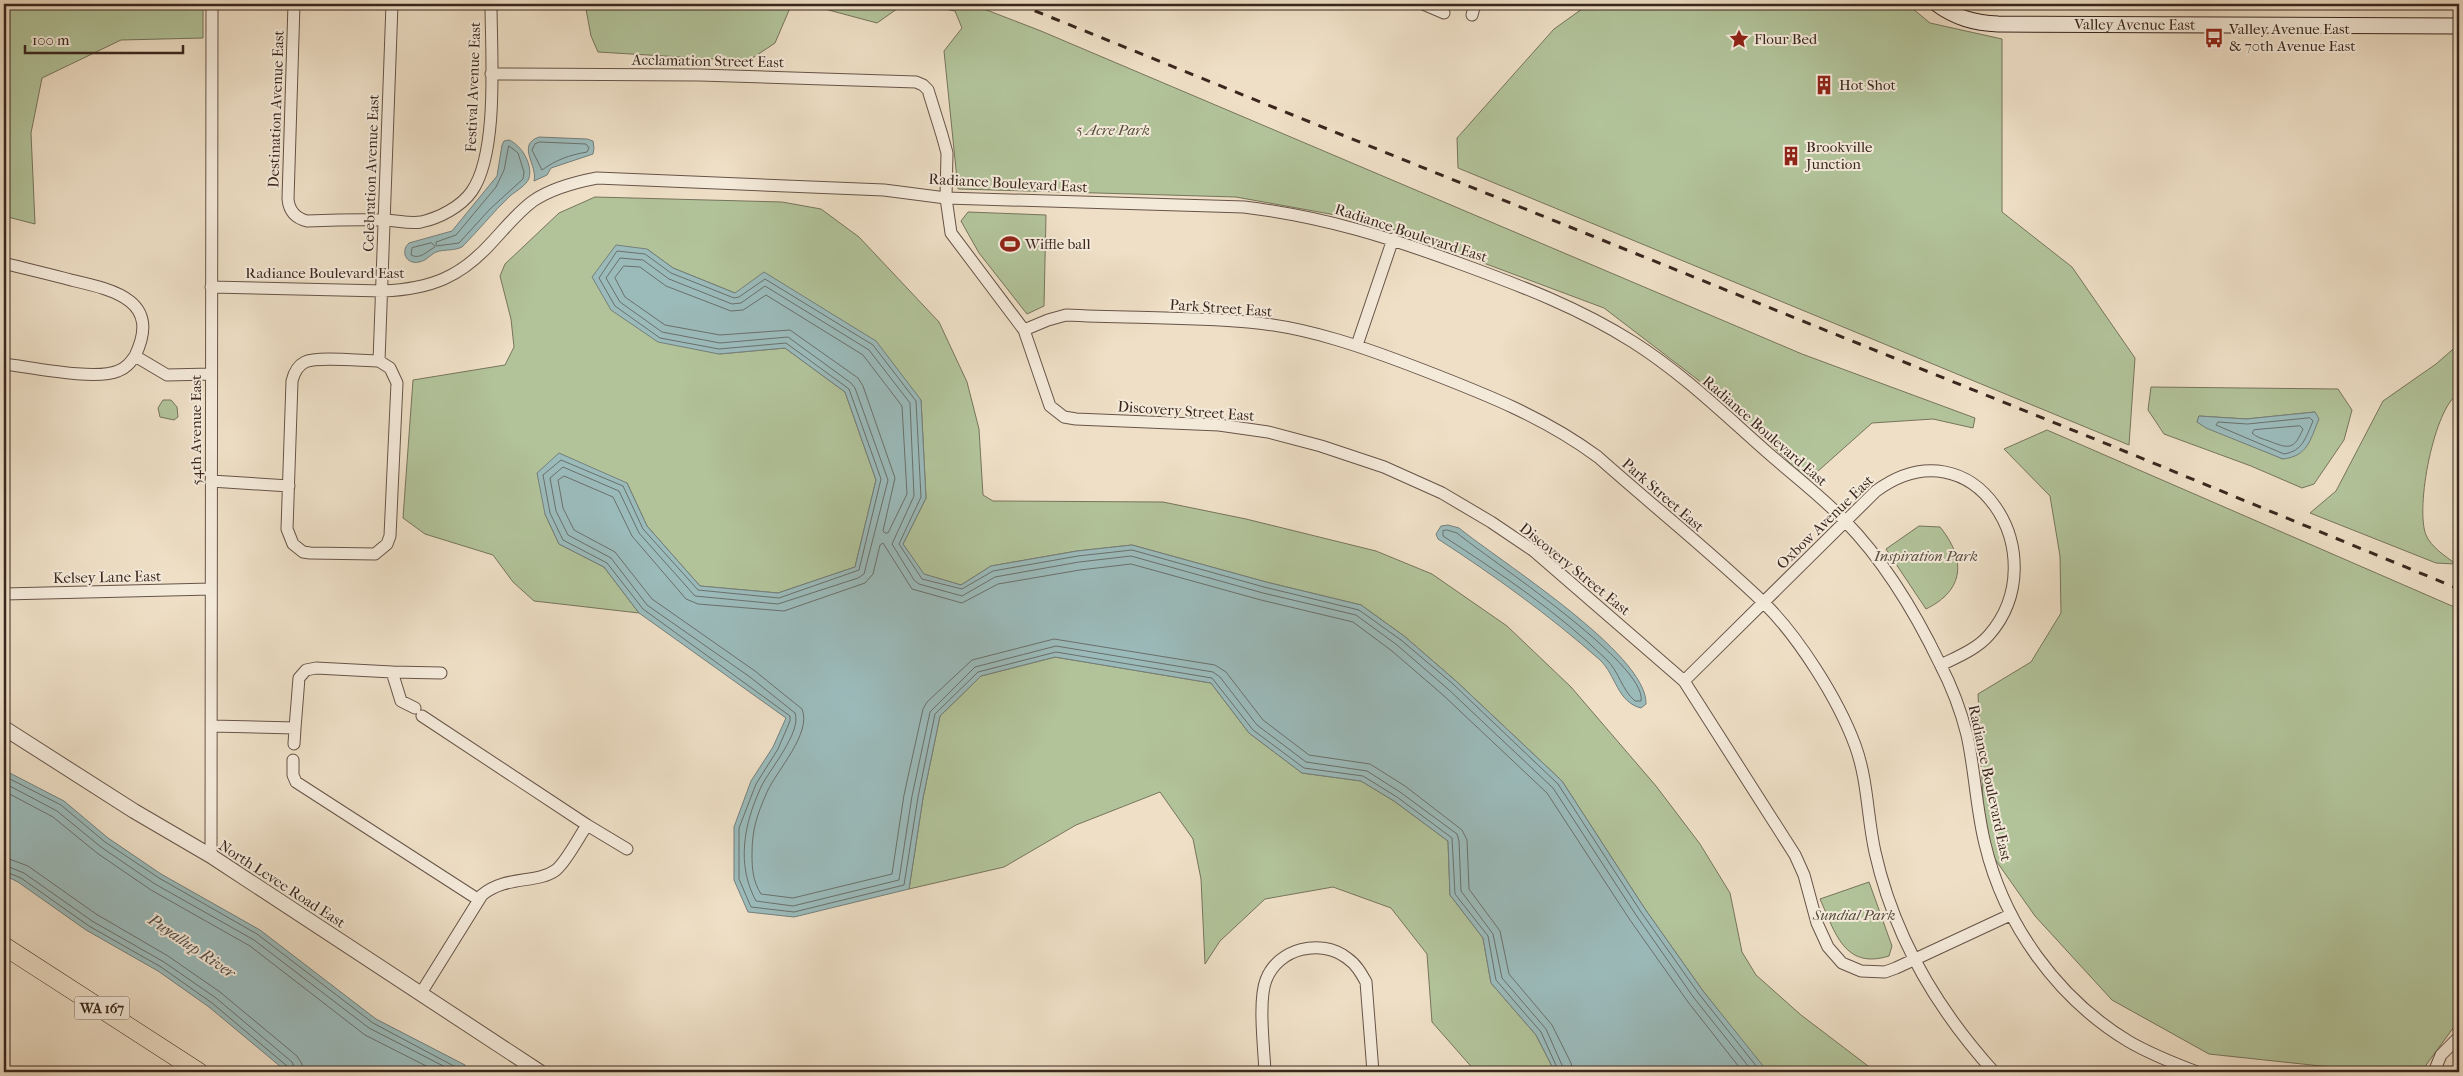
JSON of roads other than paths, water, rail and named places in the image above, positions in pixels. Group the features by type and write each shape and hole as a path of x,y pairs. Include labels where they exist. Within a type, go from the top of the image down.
{"main road":[{"name":"Valley Avenue East","path":"1937,4 1951,14 1967,20 1998,24 2459,26"},
{"name":"WA 167","path":"4,946 199,1072"}],"street":[{"name":"54th Avenue East","path":"211,856 212,4"},
{"name":"Destination Avenue East","path":"293,213 288,198 294,4"},
{"name":"Celebration Avenue East","path":"379,361 392,4"},
{"name":"Festival Avenue East","path":"293,213 307,220 419,222 434,218 461,203 472,191 486,158 491,74 491,4"},
{"path":"1424,4 1444,13"},
{"name":"Acclamation Street East","path":"491,74 700,74 916,82 923,85 932,99 946,153 946,198"},
{"name":"Radiance Boulevard East","path":"211,287 409,290 452,277 475,261 515,216 535,200 575,182 597,178 884,190 946,198 1244,207 1289,212 1342,224 1393,239 1546,295 1593,318 1636,344 1680,375 1846,522 1885,570 1921,627 1941,665 1957,702 1966,734 1985,845 2010,915 2059,984 2096,1019 2128,1041 2197,1072"},
{"path":"946,198 951,233 1024,330"},
{"path":"1357,345 1393,239"},
{"path":"4,264 107,289 128,298 139,311 142,320 142,342 127,366 117,372 98,375 4,364"},
{"name":"Park Street East","path":"1024,330 1048,320 1066,316 1248,322 1287,328 1357,345 1499,399 1572,437 1764,603 1790,634 1830,694 1854,744 1864,773 1875,851 1885,889 1914,960 1944,1012 1994,1072"},
{"name":"Discovery Street East","path":"1024,330 1050,406 1056,413 1076,419 1219,426 1268,432 1321,446 1384,467 1442,493 1534,551 1684,681 1795,855 1804,875 1817,923 1828,947 1838,958 1850,968 1861,971 1885,972 1914,960"},
{"path":"135,356 167,375 211,374"},
{"path":"307,361 379,361 390,368 397,383 392,528 387,544 375,554 367,555 303,552 293,544 288,529 292,380 298,367 307,361"},
{"name":"Oxbow Avenue East","path":"1684,681 1886,483 1912,472 1929,470 1962,476 1988,496 1999,510 2007,526 2014,563 2014,582 2010,598 1998,624 1978,646 1941,665"},
{"path":"211,481 289,486"},
{"name":"Kelsey Lane East","path":"4,594 210,589"},
{"path":"294,744 299,678 306,670 316,668 441,673"},
{"path":"392,672 401,700 587,825 627,849"},
{"path":"211,726 295,728"},
{"name":"North Levee Road East","path":"4,728 134,811 211,856 540,1072"},
{"path":"293,760 293,775 296,782 479,900"},
{"path":"421,993 479,900 490,888 497,884 547,874 556,870 587,825"},
{"path":"1914,960 2010,915"},
{"path":"1265,1072 1263,1001 1266,978 1285,956 1306,948 1338,952 1348,958 1361,973 1368,994 1373,1072"},
{"path":"2434,1072 2441,1055 2459,1037"}],"water":[{"path":"539,137 587,139 593,141 593,154 551,168 547,175 534,181 528,150 532,141"},
{"path":"509,140 518,146 528,161 530,173 526,183 504,202 462,247 436,252 419,262 408,259 405,250 409,243 452,231 497,176 502,145 504,141"},
{"path":"616,245 647,249 673,268 735,293 764,272 876,341 921,400 926,498 903,544 924,574 961,585 991,566 1077,551 1132,545 1266,582 1361,605 1404,636 1456,681 1562,781 1645,909 1703,991 1768,1072 1555,1072 1536,1035 1491,983 1483,938 1450,895 1448,841 1394,801 1361,781 1302,773 1249,733 1211,683 1055,657 981,676 940,716 923,798 909,889 794,917 748,912 734,880 734,827 751,781 773,747 786,718 639,613 604,567 559,544 545,514 537,473 559,453 627,483 647,526 700,586 778,593 855,567 876,480 845,392 785,348 719,354 658,342 611,310 592,277"},
{"path":"2315,412 2319,419 2307,446 2298,454 2283,459 2206,428 2197,422 2199,416 2246,419"},
{"path":"1448,525 1459,528 1568,609 1598,635 1623,660 1640,683 1646,704 1641,708 1633,705 1622,694 1600,660 1581,643 1521,596 1438,539 1436,534 1441,526"},
{"name":"Puyallup River","path":"4,770 64,801 108,838 161,874 260,930 376,1019 465,1065 472,1072 287,1072 209,1007 158,971 86,930 18,882 4,875"}],"railway":[{"path":"1018,4 2112,446 2459,589"}],"place":[{"name":"Valley Avenue East & 70th Avenue East","path":"2214,38"},
{"name":"Flour Bed","path":"1739,39"},
{"name":"Hot Shot","path":"1824,85"},
{"name":"Brookville Junction","path":"1791,156"},
{"name":"Wiffle ball","path":"1010,244"}],"park label":[{"name":"5 Acre Park","path":"1113,130"},
{"name":"Inspiration Park","path":"1926,556"},
{"name":"Sundial Park","path":"1854,915"}]}
